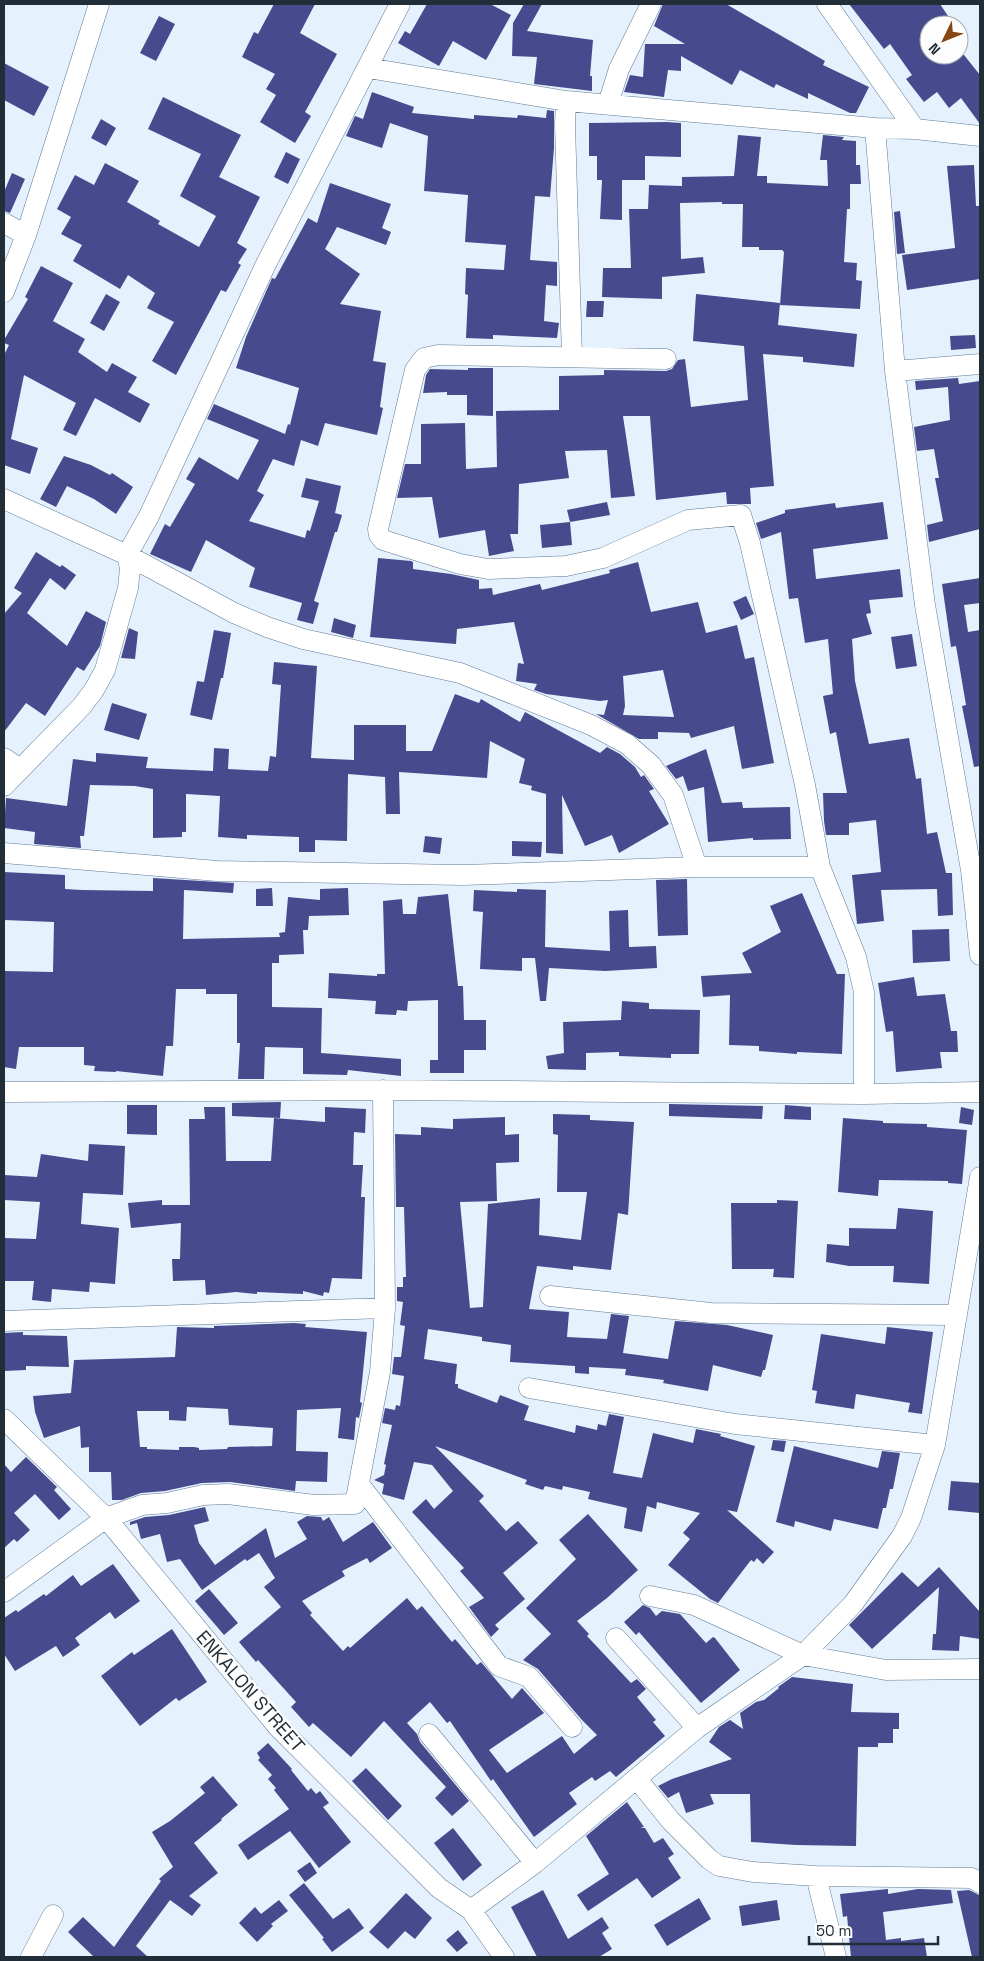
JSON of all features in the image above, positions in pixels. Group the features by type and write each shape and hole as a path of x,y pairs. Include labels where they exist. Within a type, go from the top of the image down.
{"street":[{"path":"4,292 26,235 99,4"},
{"path":"4,786 12,764 82,706 101,677 128,588 130,568 127,555 149,516 266,264 400,4"},
{"path":"608,104 619,69 651,4"},
{"path":"827,4 915,129"},
{"path":"368,68 566,101 980,136"},
{"path":"566,101 565,125 572,357"},
{"path":"875,128 895,371 925,605 976,870 980,955"},
{"path":"4,223 26,235"},
{"path":"666,359 438,355 424,358 415,370 378,529 379,535 383,540 392,543 460,564 488,569 566,566 603,558 688,520 741,514 750,543 803,775 820,867 856,957 864,992 864,1094"},
{"path":"895,371 980,364"},
{"path":"4,499 127,555 234,613 267,627 302,638 460,673 591,725 627,744 651,765 673,795 697,867"},
{"path":"4,853 216,871 463,875 697,867 820,867"},
{"path":"4,1592 106,1518 142,1505 167,1503 203,1495 220,1494 314,1505 355,1504 380,1372 385,1308 383,1090"},
{"path":"4,1092 383,1090 864,1094 980,1092"},
{"path":"471,1910 535,1863 697,1728 803,1655 853,1604 902,1536 911,1518 935,1445 980,1177"},
{"path":"550,1296 712,1313 957,1315"},
{"path":"4,1321 385,1308"},
{"path":"529,1388 735,1424 935,1445"},
{"name":"ENKALON STREET","path":"4,1419 106,1518 278,1728 439,1888 471,1910 504,1957"},
{"path":"359,1484 499,1666 529,1677 572,1728"},
{"path":"650,1596 694,1604 803,1655 886,1670 980,1669"},
{"path":"616,1638 697,1728"},
{"path":"428,1734 535,1863"},
{"path":"637,1779 671,1821 709,1859 719,1866 753,1872 816,1876 972,1878 980,1883"},
{"path":"816,1876 836,1957"},
{"path":"31,1957 53,1915"}],"building":[{"path":"274,4 315,4 300,33 337,54 305,112 311,116 295,143 260,122 276,95 266,89 275,74 242,57 254,32 258,34"},
{"path":"427,4 490,4 511,15 486,60 453,41 439,66 398,43 405,31 410,34"},
{"path":"524,4 542,4 527,31 593,40 590,76 592,76 592,91 534,84 537,57 512,56 513,23"},
{"path":"663,4 726,4 825,61 823,65 869,87 856,113 850,113 808,93 808,99 776,84 774,88 740,70 732,85 681,56 681,71 668,70 664,97 624,92 630,75 643,77 645,44 685,44 654,26"},
{"path":"849,4 940,4 947,15 919,15 919,65 969,65 969,61 980,75 980,124 961,98 949,108 937,92 924,102 906,79 912,75 890,44 884,49"},
{"path":"159,16 175,24 156,61 140,53"},
{"path":"4,63 49,87 34,116 4,100"},
{"path":"372,92 414,107 412,113 474,119 474,115 517,118 518,115 546,118 547,110 554,111 554,148 550,197 535,196 530,260 557,262 557,286 546,285 544,321 559,323 557,338 493,335 493,339 466,338 468,295 465,294 466,268 504,270 506,245 465,242 468,195 424,191 428,136 390,123 382,148 346,136 355,116 363,119"},
{"path":"163,97 241,135 219,177 260,197 237,243 247,249 238,263 241,265 226,292 221,290 176,375 152,361 174,322 147,308 155,293 128,275 120,289 73,261 82,245 61,234 71,217 57,209 75,175 94,185 105,163 139,181 127,202 160,221 158,224 199,247 216,216 180,196 201,154 148,129"},
{"path":"101,119 116,128 106,146 91,138"},
{"path":"589,123 681,123 681,157 645,156 645,180 622,180 622,220 600,219 602,180 597,180 597,156 589,156"},
{"path":"738,135 761,137 757,176 767,176 767,183 828,186 827,160 820,160 823,135 844,137 842,140 856,141 856,165 860,165 861,184 850,184 850,209 847,209 844,262 857,263 856,280 862,281 860,309 780,305 784,252 782,250 759,250 759,247 742,247 743,204 722,204 722,202 680,203 681,259 703,257 705,273 662,277 662,299 602,297 603,268 631,268 629,209 648,209 649,185 682,186 682,177 734,176"},
{"path":"286,152 300,159 288,184 274,177"},
{"path":"974,165 976,206 980,206 980,279 907,290 902,255 955,248 947,166"},
{"path":"12,173 25,179 10,213 4,211 4,192"},
{"path":"330,183 391,204 382,228 391,232 386,245 337,227 325,249 360,274 340,304 381,311 373,361 386,363 380,407 383,408 377,435 325,423 318,446 301,440 294,466 273,459 257,491 264,495 249,521 305,538 307,530 310,531 319,501 301,497 306,478 341,486 335,513 342,515 314,601 319,603 313,624 297,620 302,603 249,587 255,568 206,540 191,572 150,554 165,524 170,527 195,484 186,479 199,457 238,480 259,440 207,419 214,404 285,434 288,424 290,425 299,388 236,368 246,337 272,278 275,279 308,218 317,223"},
{"path":"900,211 905,253 897,254 894,212"},
{"path":"41,266 73,283 53,321 85,339 78,352 107,372 112,363 137,377 128,392 150,404 140,423 95,398 76,436 63,430 76,403 24,375 11,439 38,448 30,474 4,465 4,355 9,345 4,343 4,340 28,299 25,297"},
{"path":"106,294 120,302 104,331 90,323"},
{"path":"696,294 780,303 778,325 857,334 854,367 803,362 803,357 763,354 774,486 750,488 751,504 727,504 726,492 656,500 650,416 623,416 635,496 611,498 607,450 565,451 569,478 519,484 518,534 510,534 514,551 489,556 485,530 439,538 432,497 397,498 405,464 421,464 421,424 465,423 466,469 497,467 496,411 559,410 559,376 604,375 604,370 666,371 672,369 678,360 685,359 691,407 748,400 744,346 693,341"},
{"path":"587,301 604,301 603,317 586,317"},
{"path":"975,335 976,348 951,350 950,336"},
{"path":"468,368 493,368 493,416 467,415 467,395 447,395 447,392 423,393 426,375 430,369 468,370"},
{"path":"958,378 959,384 980,381 980,529 929,542 927,525 943,521 935,478 939,478 934,449 917,451 914,427 950,420 948,387 916,390 915,381"},
{"path":"64,456 91,465 110,475 112,473 133,487 116,514 94,499 67,486 56,507 40,499"},
{"path":"607,502 610,515 570,522 567,510"},
{"path":"883,502 888,539 813,549 816,579 900,569 903,597 869,600 871,613 866,614 872,634 852,639 855,681 869,744 909,738 916,779 921,778 927,834 937,832 946,873 952,873 953,915 938,916 937,889 881,890 884,921 857,924 852,875 881,872 876,820 849,823 849,835 826,835 823,793 847,793 836,732 830,734 823,696 833,694 828,639 805,643 798,598 789,599 781,532 761,539 756,523 785,513 785,510 835,503 836,508"},
{"path":"570,522 572,545 542,548 540,525"},
{"path":"36,552 60,567 62,565 76,575 65,590 50,578 27,613 67,646 86,611 106,622 100,646 84,671 77,667 45,716 26,703 4,732 4,614 22,593 14,588"},
{"path":"378,558 411,561 413,562 413,569 479,580 479,589 492,588 493,595 540,584 542,590 610,573 609,570 638,562 651,612 698,602 706,633 737,625 745,659 754,657 774,763 742,769 734,726 691,738 689,733 658,732 658,739 639,739 596,714 604,715 608,700 600,701 546,694 534,690 537,684 516,681 518,663 524,664 514,622 457,629 456,644 370,637","holes":["663,670 674,717 623,715 625,706 623,676"]},
{"path":"980,578 980,603 964,605 968,632 980,630 980,766 974,767 962,706 966,705 956,646 951,647 942,584"},
{"path":"746,596 754,614 741,620 733,602"},
{"path":"334,618 356,625 353,638 331,632"},
{"path":"129,628 138,632 135,659 121,658"},
{"path":"214,630 231,633 223,678 221,678 212,720 190,715 197,681 204,682"},
{"path":"912,634 917,666 896,669 891,637"},
{"path":"274,662 317,666 311,758 354,760 354,725 406,725 406,751 432,751 455,694 479,703 481,699 520,722 525,712 600,753 607,747 620,754 635,767 641,777 644,775 654,789 649,791 669,824 619,853 612,835 585,846 562,795 563,854 546,853 546,794 531,790 532,786 519,783 525,759 490,741 487,778 399,772 400,814 386,814 385,777 348,774 347,841 315,840 315,852 299,852 299,837 247,835 247,839 218,837 220,796 186,794 186,832 182,832 182,837 153,838 153,789 135,786 90,785 84,836 80,836 81,848 34,844 35,832 4,828 6,798 67,806 73,759 96,762 96,753 148,757 146,768 213,771 214,748 229,749 228,769 268,771 270,756 276,757 281,685 272,684"},
{"path":"112,703 147,714 139,740 104,730"},
{"path":"706,749 722,803 742,802 743,808 790,807 791,839 753,840 753,838 708,842 704,787 688,791 683,776 676,779 666,766"},
{"path":"425,836 442,838 440,854 423,852"},
{"path":"512,841 542,842 541,857 512,856"},
{"path":"4,872 65,875 65,889 82,890 153,891 153,878 234,883 233,893 184,890 183,939 280,937 279,933 285,932 288,897 320,900 320,889 348,888 349,915 309,916 308,930 303,930 304,954 279,955 279,963 272,963 272,1007 322,1008 321,1053 401,1059 401,1076 348,1070 347,1075 303,1074 303,1048 265,1047 264,1079 238,1079 240,1043 237,1043 237,994 206,994 206,989 176,989 173,1046 166,1046 163,1076 116,1071 94,1071 95,1066 84,1065 84,1047 19,1047 16,1069 4,1067 4,971 53,972 54,922 4,920"},
{"path":"687,879 688,935 658,936 656,880"},
{"path":"272,888 273,906 256,906 256,889"},
{"path":"517,889 546,890 545,947 610,951 609,911 628,910 629,947 656,946 657,968 605,971 549,968 546,1001 540,1001 535,958 522,958 522,971 480,969 483,912 473,911 474,890 517,892"},
{"path":"802,893 837,974 845,974 842,1054 797,1052 797,1054 759,1051 759,1046 729,1045 730,995 703,997 701,976 752,973 742,953 781,932 770,906"},
{"path":"448,894 458,986 463,986 464,1020 486,1020 486,1050 464,1050 464,1073 430,1073 430,1060 438,1060 438,1000 408,1001 407,1011 397,1010 396,1015 375,1014 376,1001 328,998 329,973 377,976 377,974 385,974 383,901 402,899 403,914 416,914 418,897"},
{"path":"949,929 950,961 913,963 912,930"},
{"path":"914,977 917,996 945,994 951,1031 957,1031 958,1052 940,1052 942,1068 896,1072 893,1031 886,1032 878,983"},
{"path":"622,1001 649,1003 649,1009 700,1010 699,1054 671,1054 671,1058 619,1056 619,1052 586,1053 586,1070 548,1069 546,1056 564,1053 563,1022 621,1020"},
{"path":"281,1102 280,1118 232,1116 232,1103"},
{"path":"669,1104 763,1106 762,1119 669,1116"},
{"path":"127,1105 157,1105 157,1135 127,1134"},
{"path":"785,1105 811,1107 811,1120 784,1119"},
{"path":"204,1107 225,1107 226,1161 271,1161 274,1118 325,1122 325,1107 366,1109 365,1133 354,1132 353,1165 363,1165 361,1197 365,1197 362,1279 332,1278 329,1293 324,1292 323,1296 303,1291 303,1294 236,1292 206,1295 205,1280 173,1281 172,1259 180,1259 181,1223 131,1228 128,1203 162,1200 162,1205 190,1205 189,1119 205,1119"},
{"path":"961,1107 974,1110 972,1125 959,1123"},
{"path":"553,1114 590,1115 590,1120 634,1122 628,1215 618,1213 611,1270 573,1266 573,1270 537,1266 529,1309 569,1312 567,1337 607,1339 611,1314 629,1316 623,1353 668,1359 675,1321 727,1325 773,1335 765,1370 763,1370 761,1377 713,1365 708,1391 663,1383 664,1380 625,1375 626,1369 589,1367 589,1374 575,1373 575,1366 510,1362 511,1345 482,1341 482,1337 428,1329 424,1359 457,1364 455,1384 458,1384 458,1388 497,1403 500,1395 529,1406 524,1420 575,1433 576,1425 597,1430 598,1424 606,1426 609,1414 624,1417 613,1473 642,1478 653,1433 693,1443 696,1429 721,1434 720,1436 755,1446 737,1512 727,1510 774,1552 763,1564 757,1558 754,1562 751,1560 718,1603 710,1599 668,1565 690,1539 683,1533 700,1513 657,1502 656,1509 647,1506 642,1532 624,1528 627,1508 588,1499 590,1492 563,1486 562,1490 545,1486 543,1490 525,1484 527,1480 435,1446 484,1496 479,1501 506,1531 518,1521 538,1543 503,1573 525,1599 495,1625 499,1629 491,1637 469,1607 484,1598 460,1571 464,1568 412,1512 426,1499 434,1509 453,1491 432,1465 414,1462 404,1500 382,1494 384,1484 374,1480 384,1475 386,1465 384,1464 392,1425 382,1423 385,1408 395,1410 396,1405 400,1406 404,1376 392,1374 394,1357 401,1357 405,1326 400,1325 403,1302 397,1301 397,1287 403,1287 403,1277 406,1277 404,1207 396,1207 395,1134 421,1135 421,1127 453,1129 453,1119 505,1117 505,1135 519,1134 519,1162 496,1163 497,1201 460,1202 470,1308 483,1307 488,1204 540,1198 539,1235 581,1240 587,1192 557,1192 558,1135 553,1134"},
{"path":"843,1118 883,1121 883,1123 927,1124 927,1127 967,1130 962,1184 948,1183 948,1181 879,1180 878,1196 838,1192"},
{"path":"89,1144 125,1146 123,1195 83,1193 81,1224 119,1228 115,1284 90,1282 89,1292 52,1289 51,1302 32,1300 34,1281 4,1281 4,1238 36,1239 40,1202 4,1200 4,1175 37,1177 41,1154 88,1161"},
{"path":"777,1200 798,1201 794,1278 773,1277 774,1269 732,1269 731,1203 777,1203"},
{"path":"898,1208 933,1211 929,1284 893,1282 894,1266 849,1266 826,1262 827,1244 849,1246 849,1228 896,1229"},
{"path":"294,1323 306,1324 305,1327 367,1332 360,1402 362,1403 359,1418 356,1417 354,1440 338,1438 341,1408 297,1410 296,1451 328,1452 327,1482 296,1481 295,1491 230,1482 202,1483 165,1491 141,1493 122,1500 112,1500 111,1472 89,1472 89,1447 81,1448 80,1426 44,1438 35,1412 33,1396 71,1393 74,1360 175,1357 177,1327 214,1328 214,1326","holes":["187,1407 228,1409 229,1425 273,1428 272,1446 199,1450 199,1448 194,1447 179,1447 179,1450 140,1447 137,1411 169,1411 169,1420 186,1421"]},
{"path":"887,1327 933,1332 922,1414 908,1412 910,1403 856,1394 854,1409 815,1403 817,1391 812,1390 821,1334 885,1344"},
{"path":"23,1332 23,1335 67,1336 69,1367 26,1366 26,1370 4,1371 4,1333"},
{"path":"773,1440 786,1441 784,1452 771,1450"},
{"path":"794,1446 878,1468 882,1451 900,1453 893,1489 890,1489 886,1508 883,1508 878,1529 834,1519 831,1531 795,1521 794,1527 776,1522"},
{"path":"26,1457 57,1487 54,1490 71,1509 59,1520 35,1494 14,1513 30,1530 17,1542 14,1539 4,1548 4,1464 11,1472"},
{"path":"951,1481 980,1483 980,1513 948,1510"},
{"path":"205,1507 209,1521 194,1525 199,1543 215,1565 266,1528 275,1558 307,1539 297,1522 307,1516 321,1517 323,1521 329,1517 343,1542 373,1522 392,1548 370,1563 367,1558 342,1571 345,1576 302,1601 312,1613 310,1615 343,1651 348,1646 350,1648 407,1598 417,1610 422,1606 452,1642 455,1639 477,1665 481,1662 512,1699 522,1688 544,1713 489,1750 507,1773 562,1736 574,1754 597,1735 538,1669 523,1660 551,1634 526,1608 576,1559 559,1540 588,1514 638,1570 607,1598 577,1621 589,1634 587,1636 631,1683 637,1679 646,1689 637,1697 656,1720 653,1722 665,1736 616,1777 610,1771 595,1781 592,1777 569,1793 577,1804 534,1837 493,1779 491,1781 450,1721 447,1723 430,1702 407,1723 417,1734 420,1742 469,1801 452,1816 435,1798 446,1787 384,1721 351,1757 313,1723 309,1727 291,1707 296,1702 239,1642 281,1607 264,1587 275,1578 259,1553 247,1561 245,1559 202,1590 180,1559 167,1562 160,1534 141,1539 137,1523 130,1525 130,1522 145,1517 169,1515"},
{"path":"113,1564 140,1601 115,1619 110,1612 75,1638 80,1645 63,1657 56,1646 15,1671 4,1654 4,1618 16,1610 18,1612 44,1594 46,1596 73,1575 81,1586"},
{"path":"939,1567 980,1612 980,1639 960,1636 959,1651 932,1650 933,1634 936,1634 939,1587 872,1649 849,1625 902,1572 918,1587"},
{"path":"209,1589 238,1623 224,1635 195,1601"},
{"path":"643,1605 650,1608 656,1616 662,1611 680,1614 706,1643 713,1637 715,1638 740,1670 701,1703 639,1632 636,1635 624,1622"},
{"path":"172,1629 207,1682 179,1701 176,1698 140,1726 101,1676 132,1652 134,1655"},
{"path":"792,1677 853,1684 851,1712 899,1713 899,1729 893,1729 893,1743 878,1743 878,1747 858,1747 856,1846 751,1842 750,1794 710,1794 714,1804 686,1813 679,1792 668,1798 658,1786 672,1779 732,1759 709,1742 719,1727 730,1720 743,1729 740,1713 756,1702 764,1700"},
{"path":"268,1743 292,1769 308,1791 311,1788 316,1794 320,1791 329,1803 323,1807 351,1842 319,1868 290,1831 248,1860 238,1845 289,1809 268,1779 272,1775 258,1760 260,1758 257,1753"},
{"path":"366,1768 402,1806 388,1820 352,1781"},
{"path":"213,1776 238,1805 194,1843 218,1873 189,1896 201,1905 192,1916 170,1900 136,1946 148,1957 94,1957 68,1932 83,1917 114,1947 161,1881 159,1879 173,1867 152,1832 170,1821 205,1793 200,1787"},
{"path":"627,1802 644,1827 640,1828 645,1828 654,1843 663,1838 674,1854 668,1858 681,1878 652,1898 637,1878 588,1911 577,1895 609,1874 586,1836"},
{"path":"453,1828 482,1865 463,1881 434,1843"},
{"path":"310,1862 317,1873 305,1882 297,1871"},
{"path":"304,1883 333,1919 349,1908 364,1928 332,1952 322,1939 324,1938 289,1895"},
{"path":"888,1889 888,1894 918,1889 951,1890 953,1903 883,1912 886,1940 901,1938 901,1941 924,1938 927,1957 851,1957 847,1916 843,1917 840,1894"},
{"path":"543,1890 568,1939 602,1917 609,1928 602,1933 612,1949 599,1957 537,1957 511,1907"},
{"path":"969,1890 979,1895 980,1957 972,1957 957,1891"},
{"path":"406,1893 432,1918 415,1939 405,1931 388,1949 369,1932"},
{"path":"699,1898 711,1919 667,1946 654,1925"},
{"path":"279,1900 288,1911 271,1924 273,1926 257,1942 239,1923 255,1907 261,1914"},
{"path":"777,1900 780,1920 742,1926 739,1906"},
{"path":"458,1930 468,1943 457,1952 446,1940"}]}
